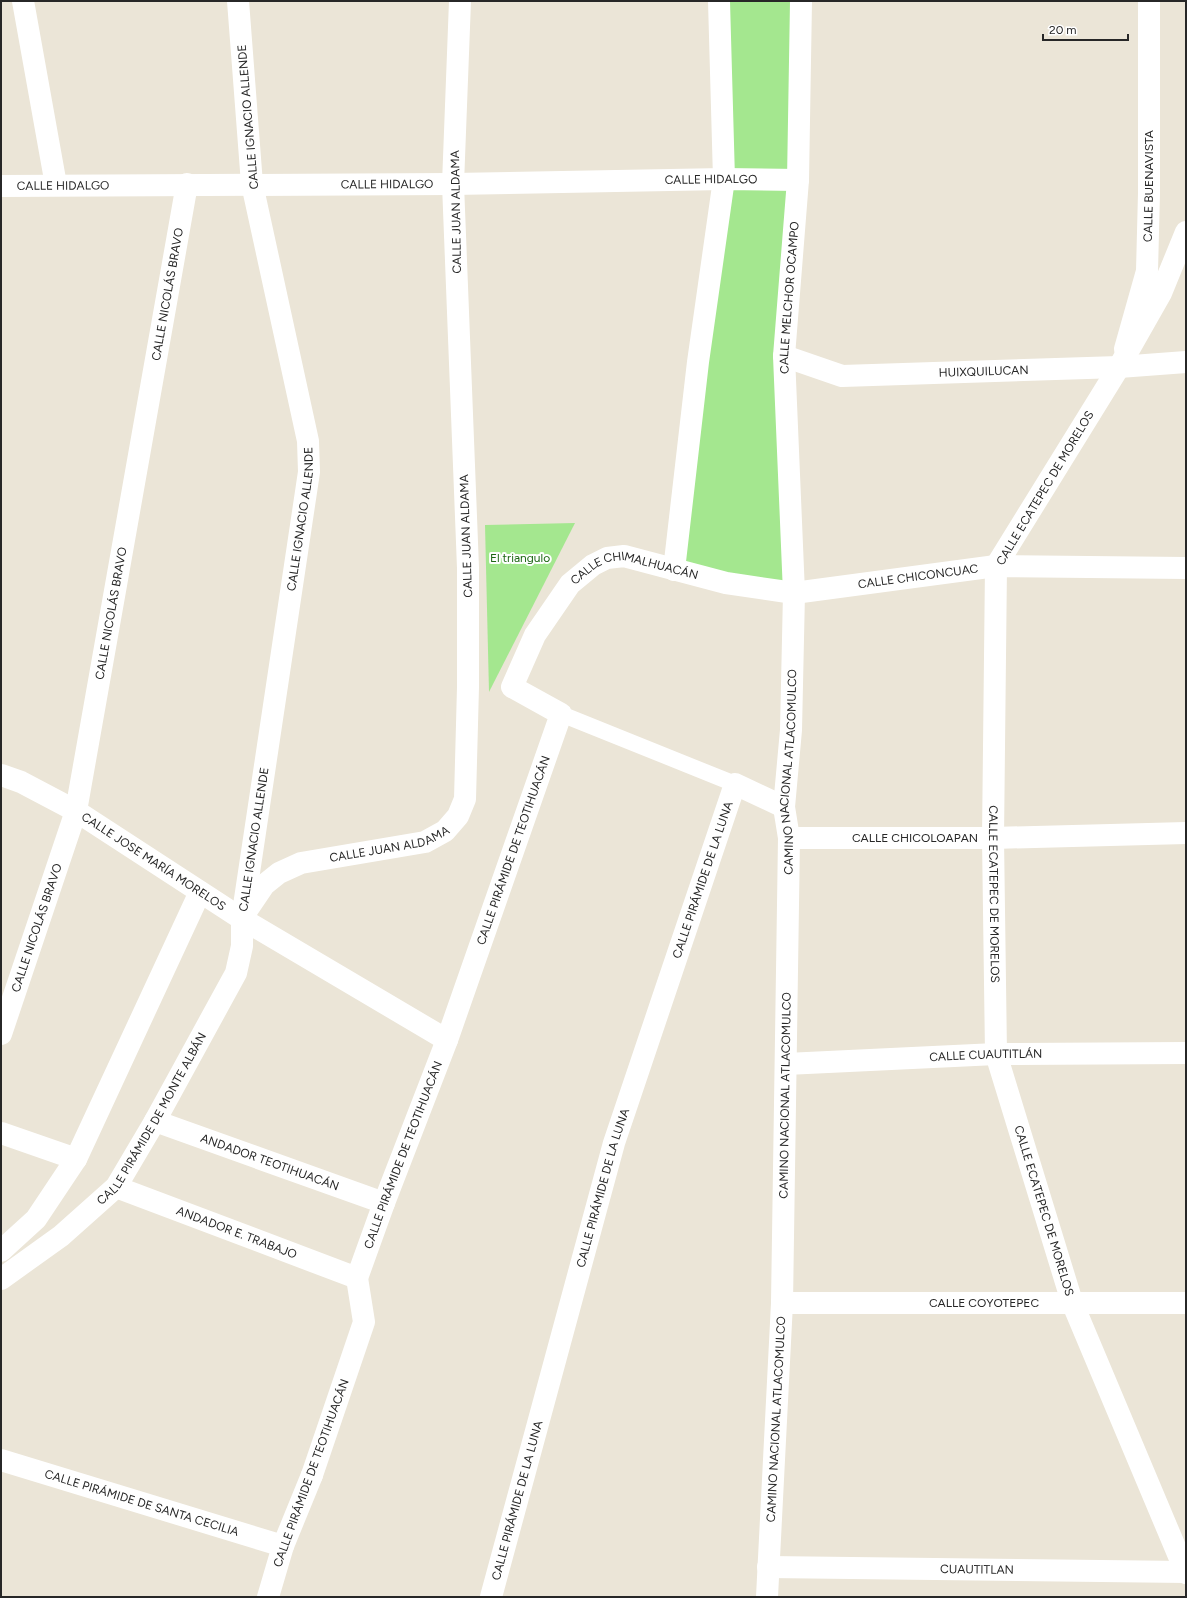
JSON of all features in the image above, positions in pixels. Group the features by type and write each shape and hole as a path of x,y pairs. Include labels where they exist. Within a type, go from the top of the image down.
{"street":[{"path":"23,1 56,185"},
{"name":"CALLE IGNACIO ALLENDE","path":"238,1 252,184 308,441 309,472 242,919"},
{"name":"CALLE JUAN ALDAMA","path":"242,919 264,885 279,874 301,863 425,842 445,831 458,816 465,799 468,687 468,568 453,184 460,1"},
{"path":"674,570 698,362 724,179 720,1"},
{"name":"CALLE MELCHOR OCAMPO","path":"794,593 784,356 798,180 801,1"},
{"name":"CALLE BUENAVISTA","path":"1119,367 1147,271 1149,193 1149,1"},
{"name":"CALLE HIDALGO","path":"1,186 453,184 724,179 798,180"},
{"name":"CALLE NICOLÁS BRAVO","path":"1,1034 76,811 187,184"},
{"name":"CALLE ECATEPEC DE MORELOS","path":"1186,232 1161,293 1119,367 996,566 993,838 996,1054 1072,1302 1186,1572"},
{"name":"HUIXQUILUCAN","path":"784,356 842,376 1119,367 1186,362"},
{"name":"CALLE CHIMALHUACÁN","path":"561,714 512,688 535,636 570,584 593,565 607,558 624,556 726,583 794,593"},
{"name":"CALLE CHICONCUAC","path":"794,593 996,566 1186,568"},
{"name":"CAMINO NACIONAL ATLACOMULCO","path":"767,1597 782,1303 789,838 784,807 790,730 794,593"},
{"name":"CALLE PIRÁMIDE DE TEOTIHUACÁN","path":"268,1597 283,1546 312,1475 364,1322 357,1278 384,1203 448,1040 561,714"},
{"name":"CALLE JOSE MARÍA MORELOS","path":"1,775 21,782 76,811 242,919 448,1040"},
{"path":"735,784 784,807"},
{"name":"CALLE PIRÁMIDE DE LA LUNA","path":"491,1597 614,1143 735,784"},
{"name":"CALLE CHICOLOAPAN","path":"789,838 993,838 1186,833"},
{"path":"1,1251 36,1219 76,1159 200,892"},
{"name":"CALLE PIRÁMIDE DE MONTE ALBÁN","path":"1,1279 61,1236 116,1187 155,1121 236,973 242,946 242,919"},
{"name":"CALLE CUAUTITLÁN","path":"786,1064 996,1054 1186,1053"},
{"name":"ANDADOR TEOTIHUACÁN","path":"155,1121 384,1203"},
{"path":"1,1133 76,1159"},
{"name":"ANDADOR E. TRABAJO","path":"116,1187 357,1278"},
{"name":"CALLE COYOTEPEC","path":"782,1303 1186,1303"},
{"name":"CALLE PIRÁMIDE DE SANTA CECILIA","path":"1,1460 283,1546"},
{"name":"CUAUTITLAN","path":"768,1567 1186,1572"}],"lane":[{"path":"561,714 735,784"}],"green space":[{"path":"718,1 800,1 784,356 794,593 674,570 724,179"},
{"name":"El triangulo","path":"575,523 489,692 485,525"}]}
